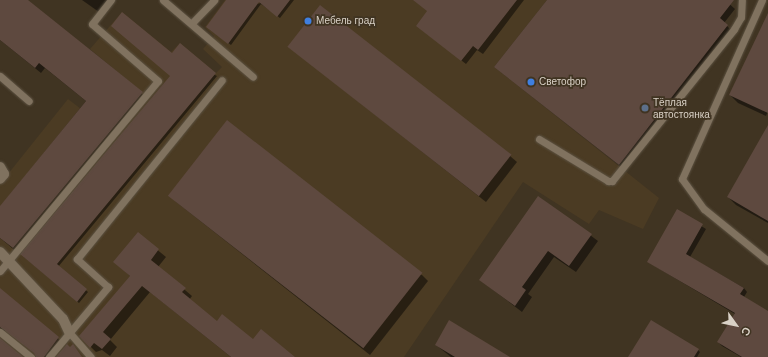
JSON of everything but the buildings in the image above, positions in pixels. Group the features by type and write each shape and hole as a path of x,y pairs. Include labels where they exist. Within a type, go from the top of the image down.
{"street":[{"path":"0,167 4,174 0,180"},
{"path":"0,252 63,319 69,332"}],"lane":[{"path":"0,270 158,81 92,24 111,0"},
{"path":"163,0 192,23 253,77"},
{"path":"192,23 214,0"},
{"path":"539,139 608,181 612,181 734,29 741,17 742,0"},
{"path":"762,0 682,179 704,209 768,261"},
{"path":"0,76 30,100"},
{"path":"49,357 108,287 77,259 222,80"},
{"path":"0,332 30,357"},
{"path":"69,332 91,357"}],"shaded area":[{"path":"225,0 547,0 494,67 659,198 643,229 599,210 589,224 523,182 404,357 0,357 0,184 68,99 103,126 137,88 90,49 122,12 171,52 180,43 216,73 222,67 203,49 214,36 205,27"}],"place":[{"name":"Мебель град","path":"308,21"},
{"name":"Светофор","path":"531,82"},
{"name":"Тёплая автостоянка","path":"645,108"}]}
